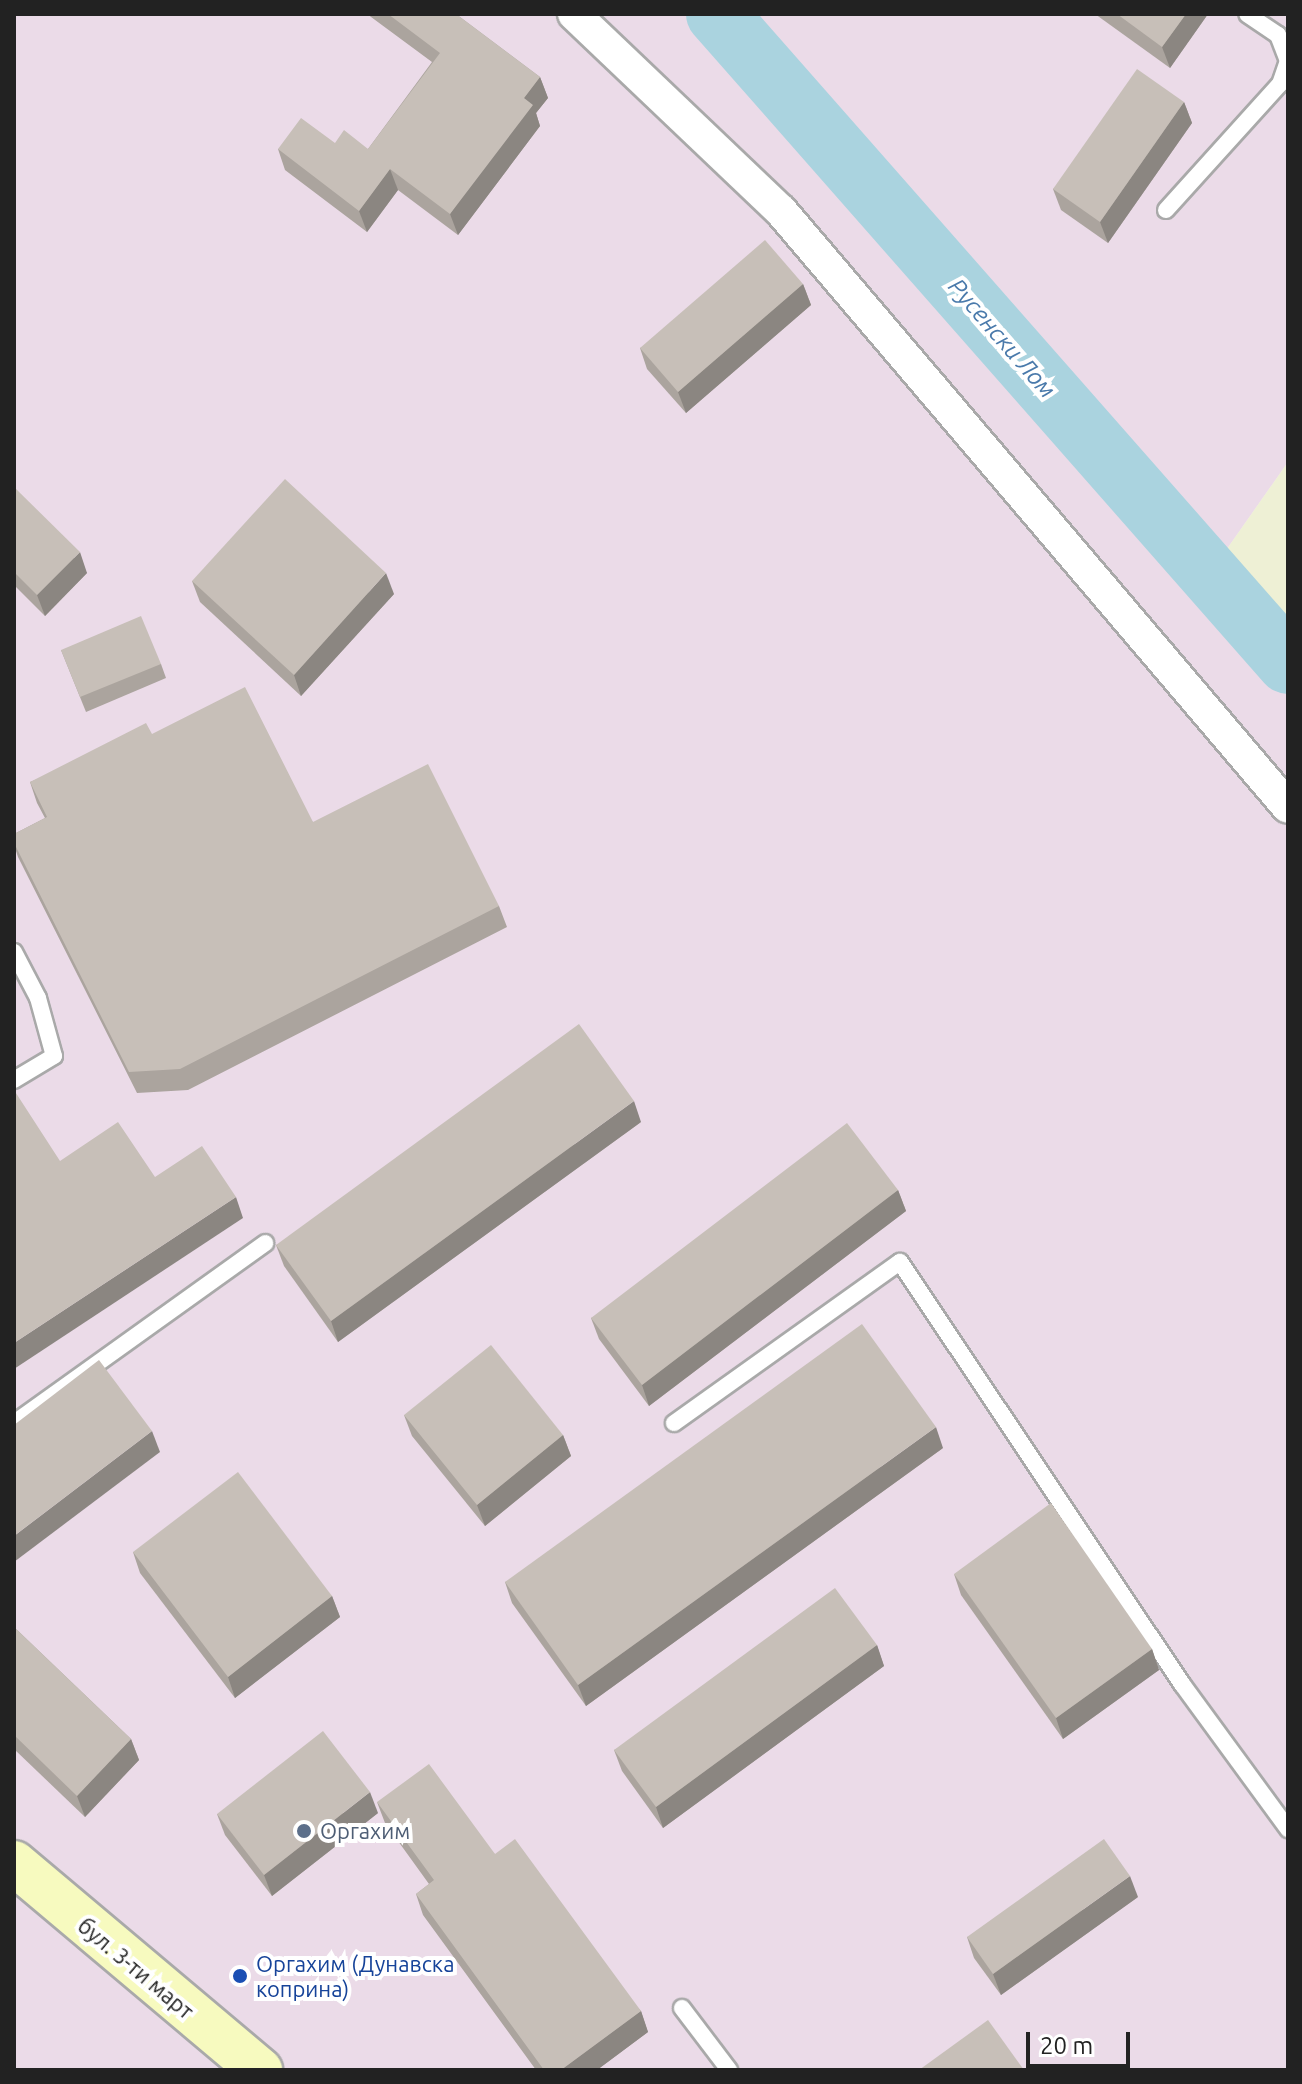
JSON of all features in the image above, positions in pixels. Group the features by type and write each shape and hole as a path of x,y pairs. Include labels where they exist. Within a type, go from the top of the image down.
{"main road":[{"name":"бул. 3-ти март","path":"14,1863 226,2053 260,2070"}],"street":[{"path":"574,14 781,211 1288,807"}],"lane":[{"path":"1166,210 1280,84 1288,61 1278,35 1247,14"},
{"path":"14,952 38,998 54,1056 14,1080"},
{"path":"14,1423 265,1243"},
{"path":"674,1423 900,1262 1182,1684 1288,1829"},
{"path":"682,2008 729,2070"}],"shaded area":[{"path":"14,14 1288,14 1288,462 1222,556 1288,643 1288,2070 14,2070"}],"green space":[{"path":"1288,462 1288,643 1222,556"}],"building":[{"path":"388,14 456,14 540,77 524,98 533,105 450,214 390,169 359,211 278,149 301,118 335,143 344,130 368,149 440,53"},
{"path":"1117,14 1186,14 1162,47"},
{"path":"1137,69 1184,102 1100,222 1053,189"},
{"path":"765,240 803,284 678,392 640,348"},
{"path":"285,479 386,573 294,675 192,581"},
{"path":"14,487 80,552 37,595 14,572"},
{"path":"141,616 161,664 80,697 61,650"},
{"path":"245,687 313,822 428,764 499,906 180,1069 129,1072 14,843 14,834 47,817 30,782 146,723 152,734"},
{"path":"579,1024 634,1101 331,1321 276,1245"},
{"path":"14,1090 60,1161 118,1122 155,1177 202,1146 236,1197 14,1343"},
{"path":"847,1123 898,1190 642,1385 591,1318"},
{"path":"862,1324 936,1427 578,1685 505,1582"},
{"path":"491,1345 563,1435 477,1505 404,1415"},
{"path":"99,1360 152,1431 14,1536 14,1425"},
{"path":"238,1472 332,1596 228,1677 133,1552"},
{"path":"1051,1503 1152,1649 1056,1718 954,1574"},
{"path":"835,1588 877,1645 656,1807 614,1750"},
{"path":"14,1627 131,1739 77,1796 14,1735"},
{"path":"323,1731 370,1792 264,1875 217,1814"},
{"path":"429,1764 495,1854 515,1839 641,2011 561,2070 544,2070 416,1894 434,1880 377,1802"},
{"path":"1104,1839 1130,1876 993,1974 967,1937"},
{"path":"988,2020 1024,2070 919,2070"}],"waterway":[{"name":"Русенски Лом","path":"717,14 1288,663"}],"place":[{"name":"Оргахим","path":"304,1831"},
{"name":"Оргахим (Дунавска коприна)","path":"240,1976"}]}
